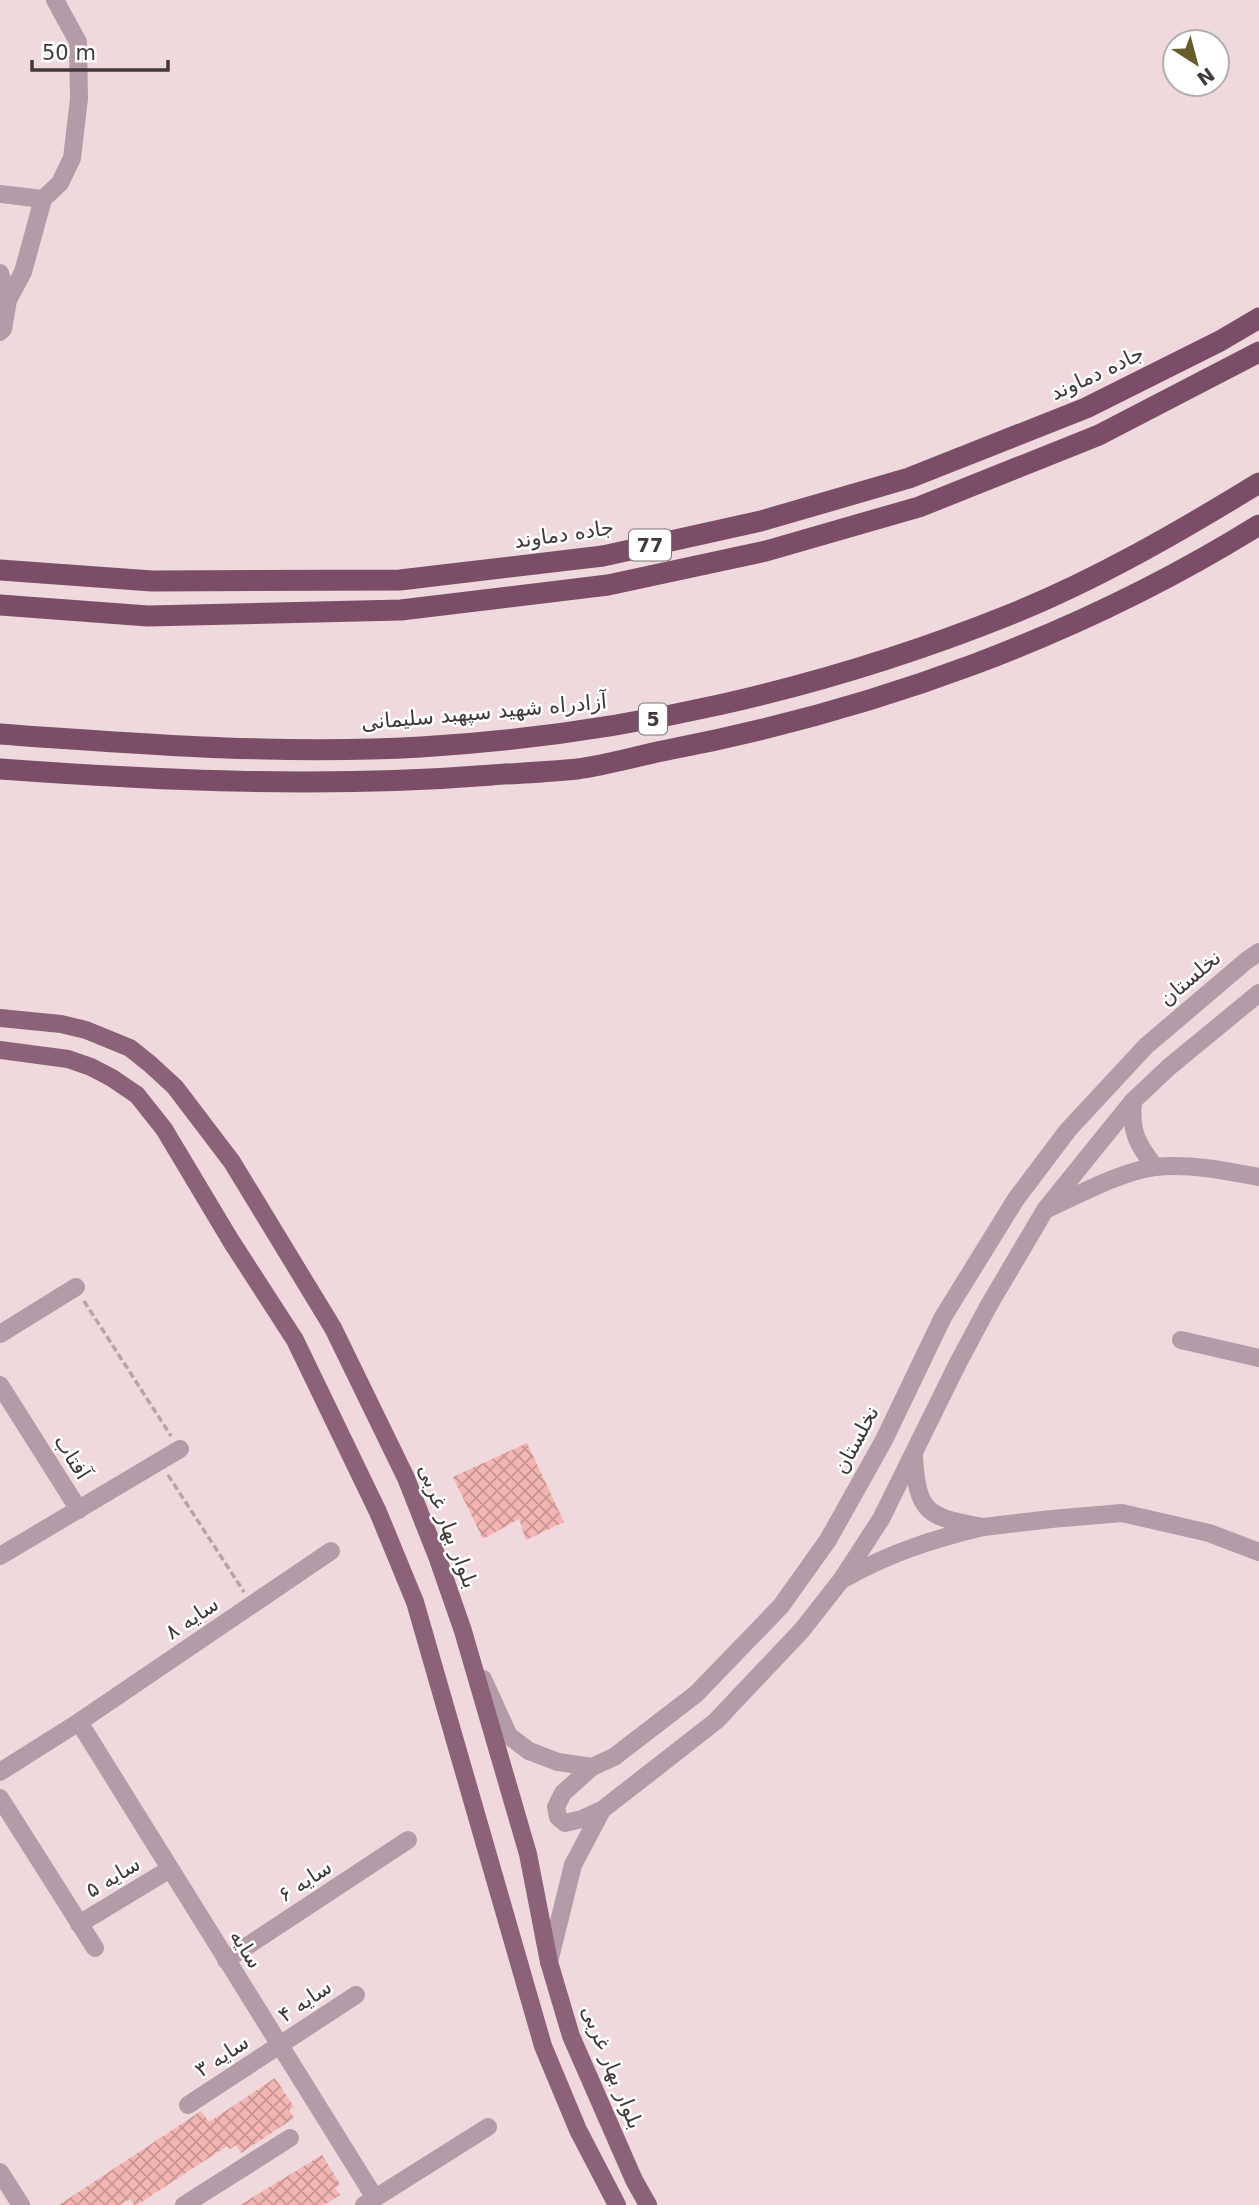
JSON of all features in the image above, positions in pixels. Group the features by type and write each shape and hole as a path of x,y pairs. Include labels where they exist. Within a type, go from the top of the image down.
{"highway":[{"name":"جاده دماوند","path":"0,570 152,581 400,580 603,556 761,521 909,478 1086,408 1220,341 1259,318"},
{"name":"77","path":"0,605 148,616 401,610 608,585 766,551 919,507 1099,435 1259,352"},
{"name":"آزادراه شهید سپهبد سلیمانی","path":"0,734 103,742 272,749 420,747 574,733 723,705 920,648 1011,614 1175,533 1259,483"},
{"name":"5","path":"0,769 272,784 422,781 578,768 732,738 932,680 1021,646 1115,604 1205,558 1259,525"}],"main road":[{"name":"بلوار بهار غربی","path":"0,1018 61,1024 86,1030 130,1048 175,1087 232,1162 333,1328 406,1478 463,1632 528,1854 550,1962 571,2036 629,2169 648,2205"},
{"path":"0,1050 68,1059 112,1077 137,1096 164,1129 231,1241 295,1340 378,1512 415,1602 543,2046 578,2130 617,2205"}],"street":[{"path":"0,332 3,329 8,300 23,272 43,199 60,183 72,158 79,99 78,43 55,0"},
{"path":"0,194 43,199"},
{"path":"0,273 8,300"},
{"name":"نخلستان","path":"602,1810 565,1823 558,1817 556,1807 564,1793 592,1767 614,1757 696,1693 781,1606 828,1541 884,1440 943,1317 1016,1199 1068,1129 1146,1046 1259,952"},
{"path":"550,1962 573,1865 602,1810 716,1721 803,1630 842,1579 881,1519 958,1363 1045,1210 1133,1101 1169,1067 1259,993"},
{"path":"1133,1101 1130,1123 1139,1147 1155,1167"},
{"path":"1045,1210 1092,1188 1155,1167 1217,1169 1259,1177"},
{"path":"0,1334 76,1287"},
{"path":"1181,1340 1259,1358"},
{"name":"آفتاب","path":"0,1385 79,1510 0,1556"},
{"path":"79,1510 180,1449"},
{"path":"914,1456 915,1486 926,1507 943,1520 983,1527"},
{"path":"842,1579 883,1557 932,1540 983,1527 1122,1513 1209,1533 1259,1552"},
{"name":"سایه ۸","path":"0,1772 79,1722 331,1551"},
{"path":"463,1632 509,1736 529,1751 558,1762 592,1767"},
{"name":"سایه","path":"79,1722 280,2045 369,2202 488,2127"},
{"path":"0,1798 95,1948"},
{"name":"سایه ۶","path":"226,1960 408,1840"},
{"name":"سایه ۵","path":"79,1924 170,1869"},
{"name":"سایه ۴","path":"280,2045 356,1995"},
{"name":"سایه ۳","path":"188,2105 280,2045"},
{"path":"184,2205 290,2138"},
{"path":"0,2172 21,2205"}],"path":[{"path":"76,1287 180,1449"},
{"path":"160,1461 252,1605"}],"building":[{"path":"527,1443 564,1522 526,1540 519,1519 483,1539 453,1477"},
{"path":"275,2078 294,2107 289,2110 294,2118 241,2153 236,2145 230,2149 227,2146 137,2205 130,2199 120,2205 59,2205 201,2111 209,2122"},
{"path":"322,2155 340,2184 335,2188 340,2195 324,2205 240,2205"}]}
